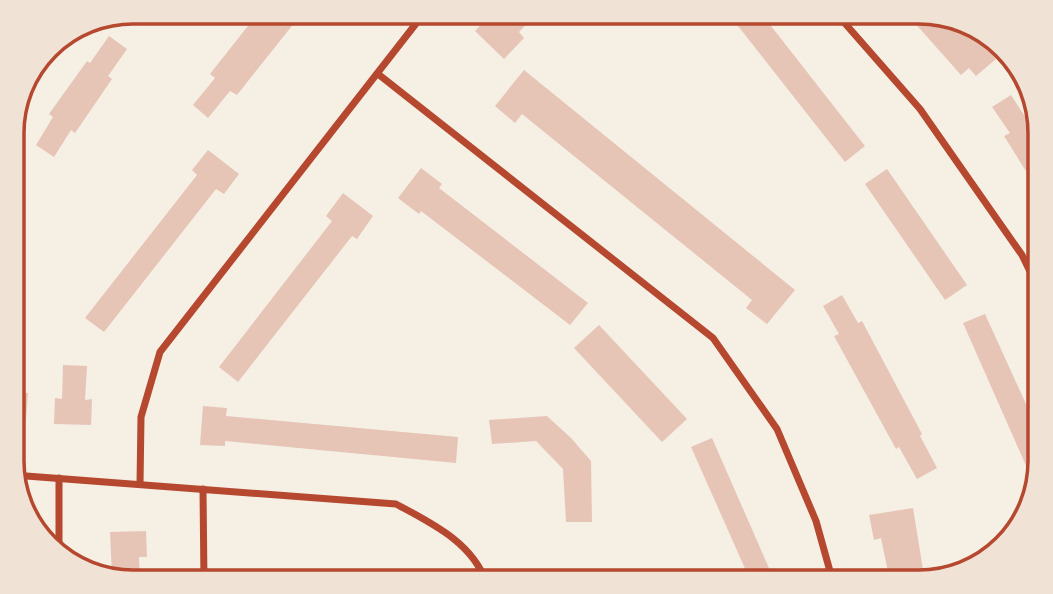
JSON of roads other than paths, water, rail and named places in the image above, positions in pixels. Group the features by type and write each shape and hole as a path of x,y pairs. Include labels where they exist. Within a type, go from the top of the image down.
{"street":[{"path":"139,484 141,417 160,352 416,24"},
{"path":"846,24 920,108 1028,267"},
{"path":"377,74 713,338 777,429 816,521 829,569"},
{"path":"25,476 396,504 450,534 482,570"},
{"path":"59,478 59,540"},
{"path":"203,489 204,570"}]}
